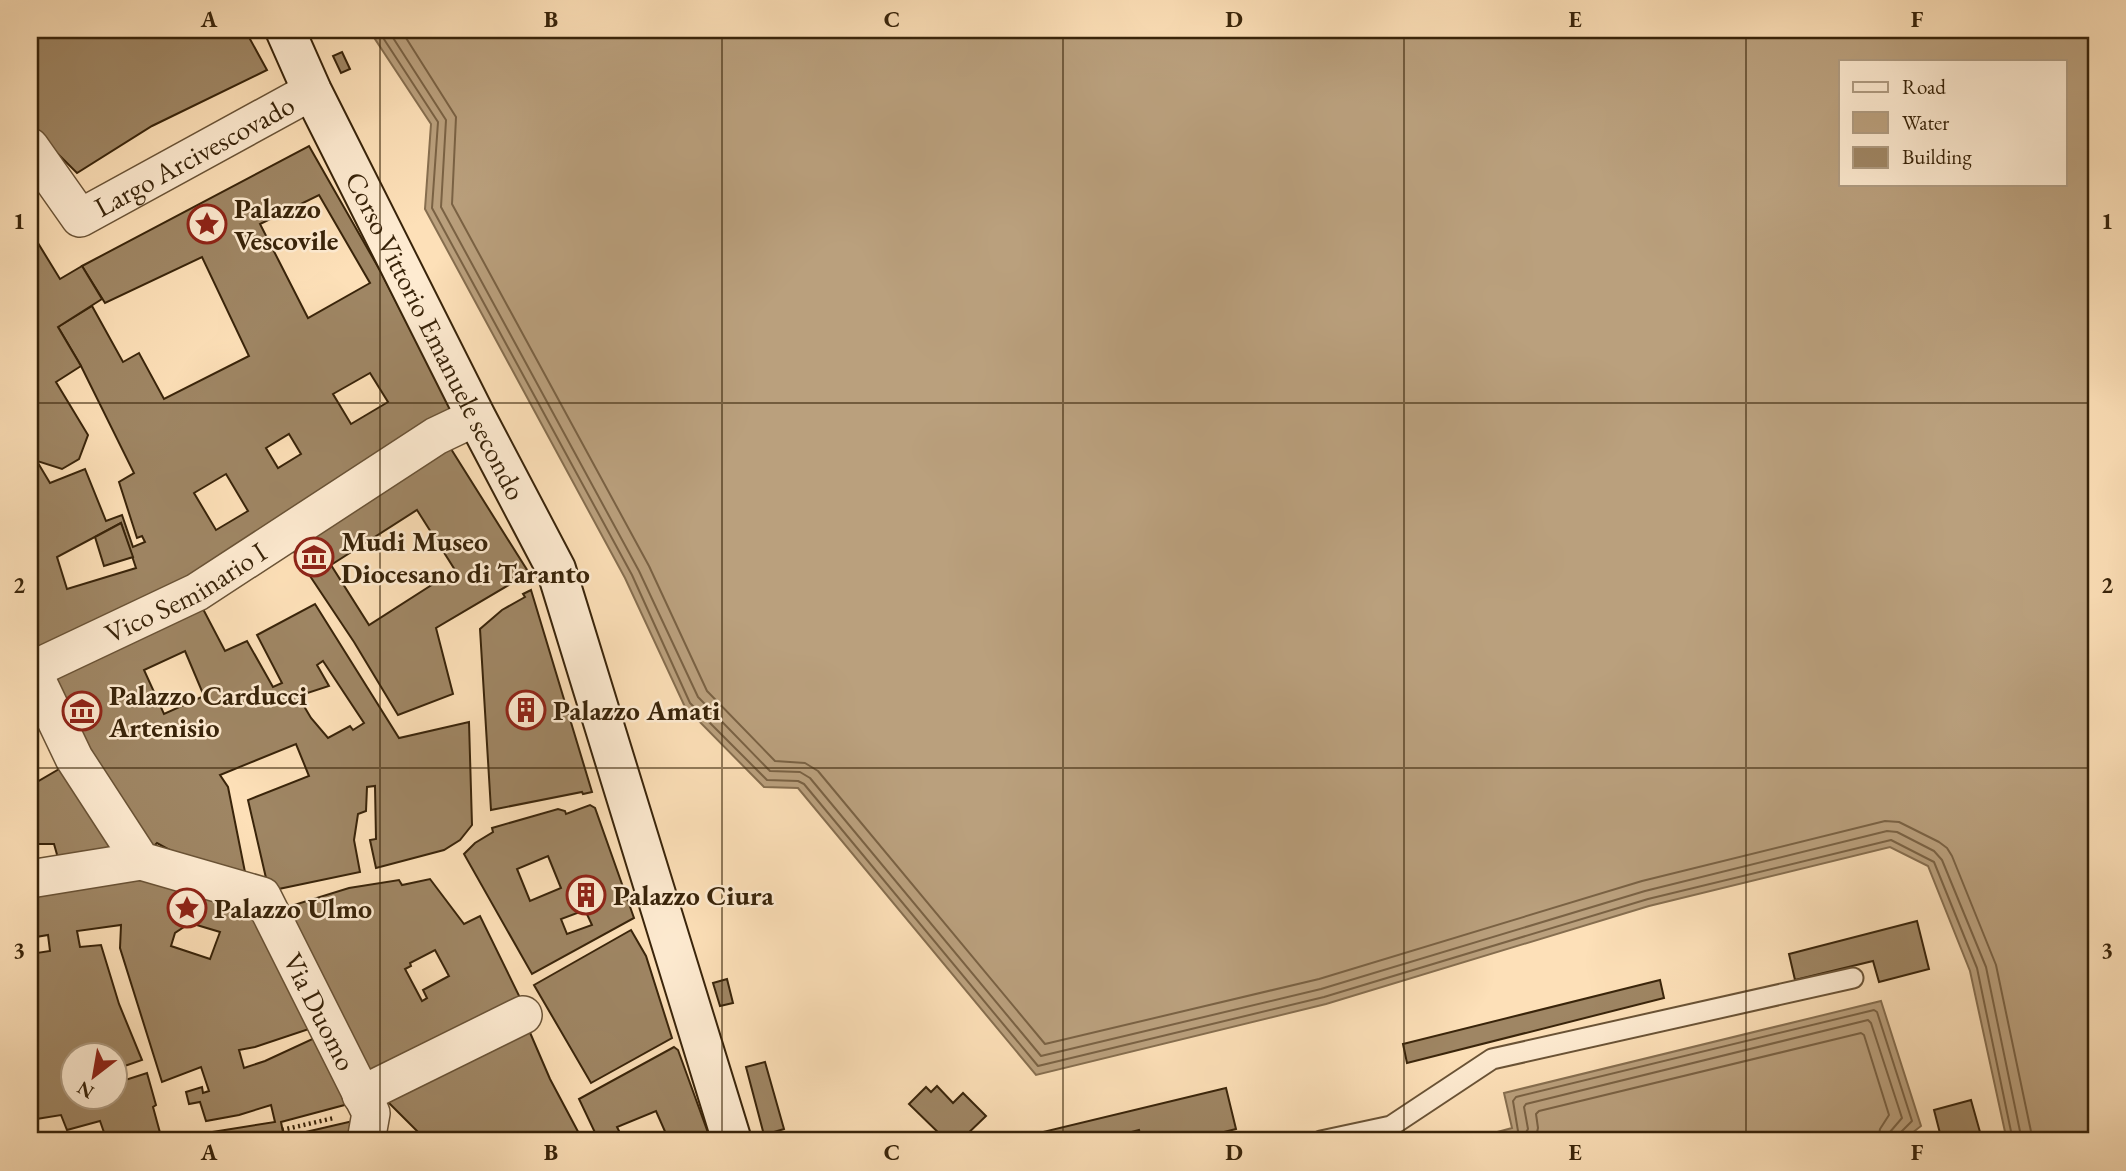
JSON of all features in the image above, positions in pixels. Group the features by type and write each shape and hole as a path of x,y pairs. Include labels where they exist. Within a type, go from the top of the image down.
{"main road":[{"name":"Corso Vittorio Emanuele secondo","path":"285,30 312,91 476,417 556,569 732,1141"}],"street":[{"name":"Largo Arcivescovado","path":"30,147 80,218 312,91"},
{"name":"Vico Seminario I","path":"31,668 197,592 436,436 476,417"},
{"path":"30,879 141,861 74,758 31,668"},
{"name":"Via Duomo","path":"141,861 262,896 365,1115"},
{"path":"365,1115 523,1015"}],"lane":[{"path":"1321,1141 1391,1126 1492,1059 1853,978"}],"path":[{"path":"282,1130 365,1115"},
{"path":"1503,1132 1505,1141"}],"water":[{"path":"369,30 2096,30 2096,1141 2007,1141 1970,971 1928,866 1890,847 1649,906 1326,1004 1036,1075 798,788 764,787 685,707 625,578 425,209 431,124"},
{"path":"1881,1001 1921,1126 1902,1141 1464,1141 1512,1128 1504,1093"}],"building":[{"path":"30,30 245,30 267,70 152,126 77,173 30,126"},
{"path":"342,52 350,69 341,73 333,56"},
{"path":"309,146 382,274 454,416 209,574 35,652 30,641 30,453 50,483 85,469 106,521 122,515 133,547 145,542 142,536 137,538 119,482 134,473 81,366 58,327 92,306 123,362 139,353 164,399 249,356 202,257 105,303 82,266","holes":["319,195 370,283 308,318 260,224","370,373 388,402 351,424 333,394","289,434 301,454 278,468 266,448","226,474 248,511 216,530 194,493","121,523 136,568 67,589 57,557"]},
{"path":"30,230 60,279 82,266 102,299 58,327 81,366 56,382 88,435 79,459 62,469 37,461 30,449"},
{"path":"446,441 529,573 436,628 453,694 398,715 354,642 288,543","holes":["417,510 455,570 369,625 331,565"]},
{"path":"121,523 133,557 104,566 95,537"},
{"name":"Palazzo Amati","path":"531,590 592,792 491,810 480,629"},
{"path":"315,604 399,738 469,722 472,825 460,840 444,850 376,868 370,840 376,839 375,786 367,787 366,811 358,814 354,840 360,872 269,891 248,800 309,776 296,744 220,775 228,787 247,882 206,870 157,843 152,848 89,768 47,677 202,607 225,651 247,641 273,687 282,683 257,635","holes":["185,651 204,696 164,714 144,670","323,661 364,723 353,730 350,726 328,738 311,718 298,696 329,686 317,665"]},
{"path":"66,765 121,854 103,850 81,852 81,859 58,858 54,844 30,844 30,772 35,783"},
{"name":"Palazzo Ciura","path":"590,805 595,808 634,918 532,974 464,854 475,843 493,832 492,828 558,809 566,814","holes":["548,856 561,888 530,901 517,869","585,910 592,925 567,934 561,919"]},
{"path":"30,858 37,887 163,877 254,912 318,1026 239,1050 244,1068 321,1035 352,1103 281,1122 284,1137 353,1121 353,1141 107,1141 100,1121 67,1130 61,1115 30,1120 30,954 50,951 48,935 30,938","holes":["190,923 220,932 210,959 171,946 175,933","121,925 120,948 162,1082 201,1067 209,1091 203,1093 202,1087 186,1092 189,1104 200,1102 206,1121 271,1105 275,1122 162,1140 147,1073 130,1078 130,1112 60,1112 60,1042 130,1042 130,1064 142,1060 119,1004 101,945 80,947 77,931"]},
{"path":"430,879 464,924 480,916 525,1008 368,1088 284,908 349,888 399,880 402,885","holes":["435,950 449,976 423,990 427,998 422,1001 405,969 411,966 410,963"]},
{"path":"1917,921 1929,969 1879,982 1873,961 1795,980 1789,954"},
{"path":"631,930 646,956 672,1038 591,1083 534,985"},
{"path":"727,979 733,1003 720,1006 713,983"},
{"path":"1660,980 1664,998 1407,1063 1403,1044"},
{"path":"525,1021 550,1079 583,1141 427,1141 377,1091"},
{"path":"674,1047 678,1050 711,1141 655,1141 667,1136 656,1111 617,1127 624,1141 599,1141 579,1099"},
{"path":"765,1062 784,1129 764,1135 746,1067"},
{"path":"937,1086 953,1103 963,1093 986,1116 960,1141 947,1141 909,1104 926,1087 931,1092"},
{"path":"1226,1088 1236,1129 1188,1141 1142,1141 1139,1130 1124,1134 1126,1141 1014,1139"},
{"path":"1971,1100 1980,1132 1942,1141 1934,1110"},
{"path":"394,1133 399,1133 408,1141 384,1141"}],"place":[{"name":"Palazzo Vescovile","path":"207,224"},
{"name":"Mudi Museo Diocesano di Taranto","path":"314,557"},
{"name":"Palazzo Amati","path":"526,710"},
{"name":"Palazzo Carducci Artenisio","path":"82,711"},
{"name":"Palazzo Ciura","path":"586,895"},
{"name":"Palazzo Ulmo","path":"187,908"}]}
